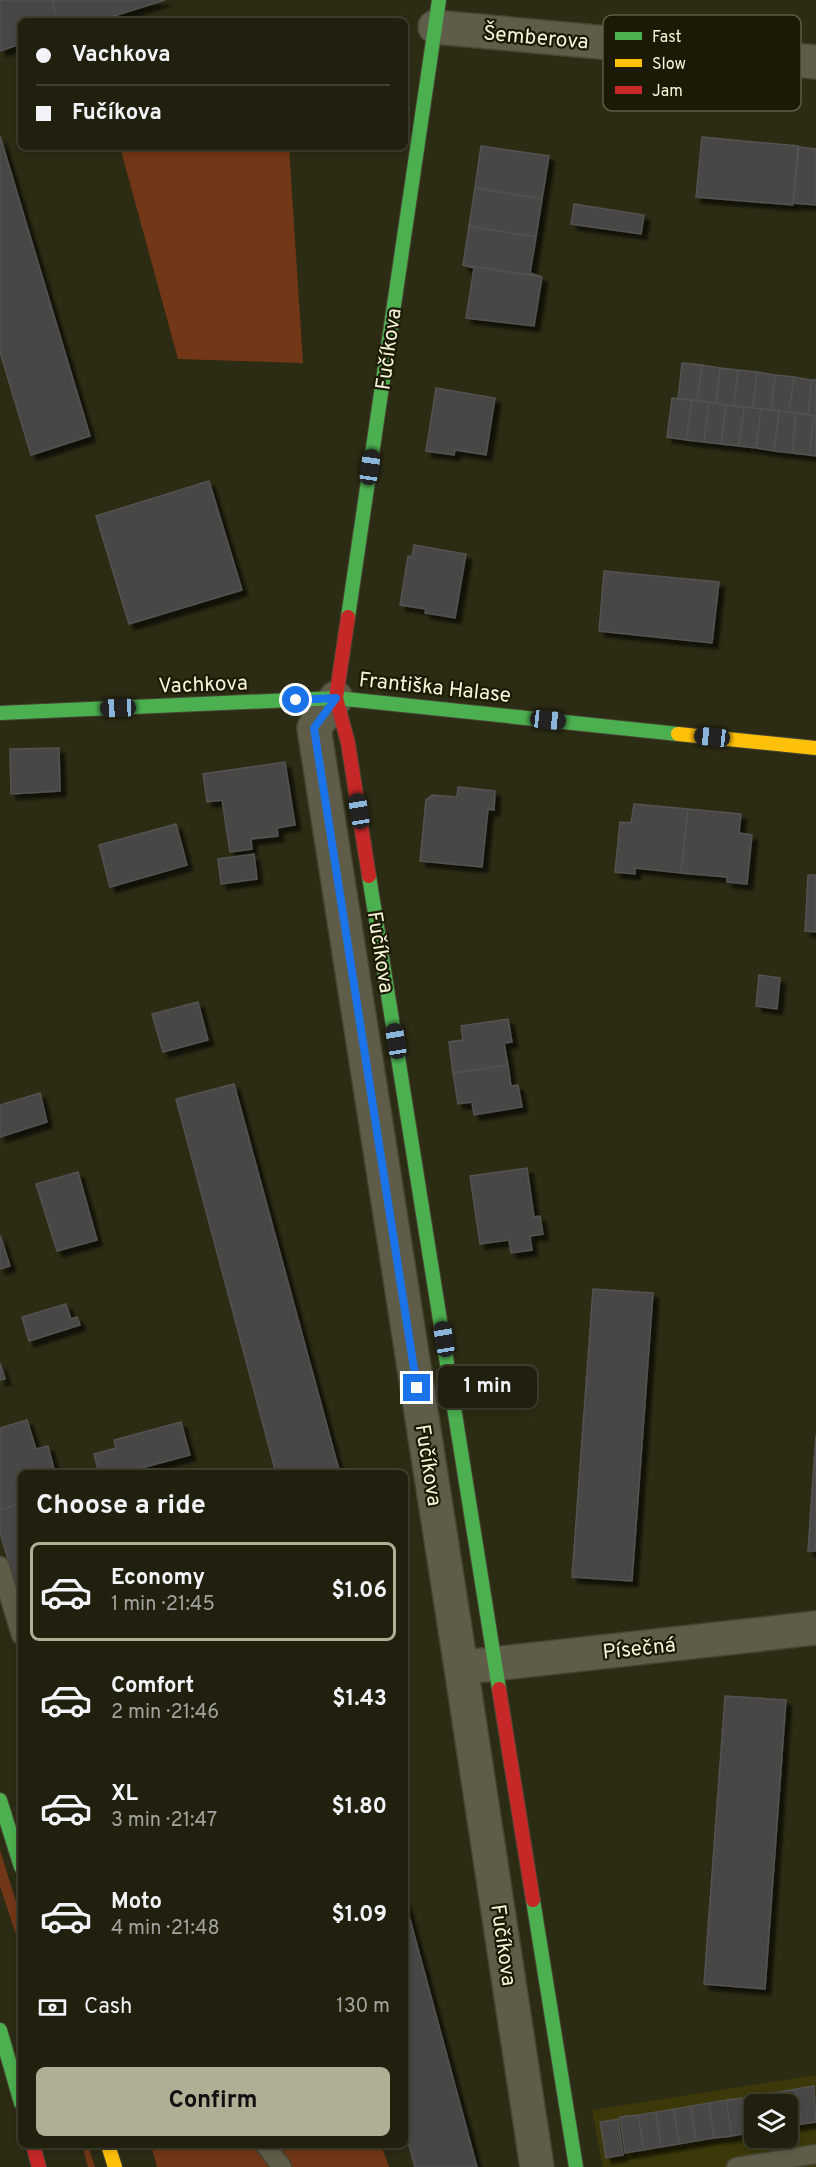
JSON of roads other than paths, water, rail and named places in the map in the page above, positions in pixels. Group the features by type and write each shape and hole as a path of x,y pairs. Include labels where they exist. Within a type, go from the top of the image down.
{"street":[{"name":"Šemberova","path":"437,14 603,35"},
{"name":"Fučíkova","path":"437,14 336,698 350,754 576,2167"},
{"name":"Šemberova","path":"801,60 816,62"},
{"name":"Fučíkova","path":"336,698 314,728 537,2167"},
{"name":"Vachkova","path":"0,713 336,698"},
{"name":"Františka Halase","path":"336,698 816,748"},
{"name":"Písečná","path":"461,1667 816,1628"},
{"path":"0,1800 18,1857"},
{"path":"0,2030 18,2093"},
{"path":"34,2148 39,2167"},
{"path":"109,2148 115,2167"}],"lane":[{"path":"0,1566 18,1625"},
{"path":"267,2148 282,2167"},
{"path":"736,2167 816,2154"}]}
